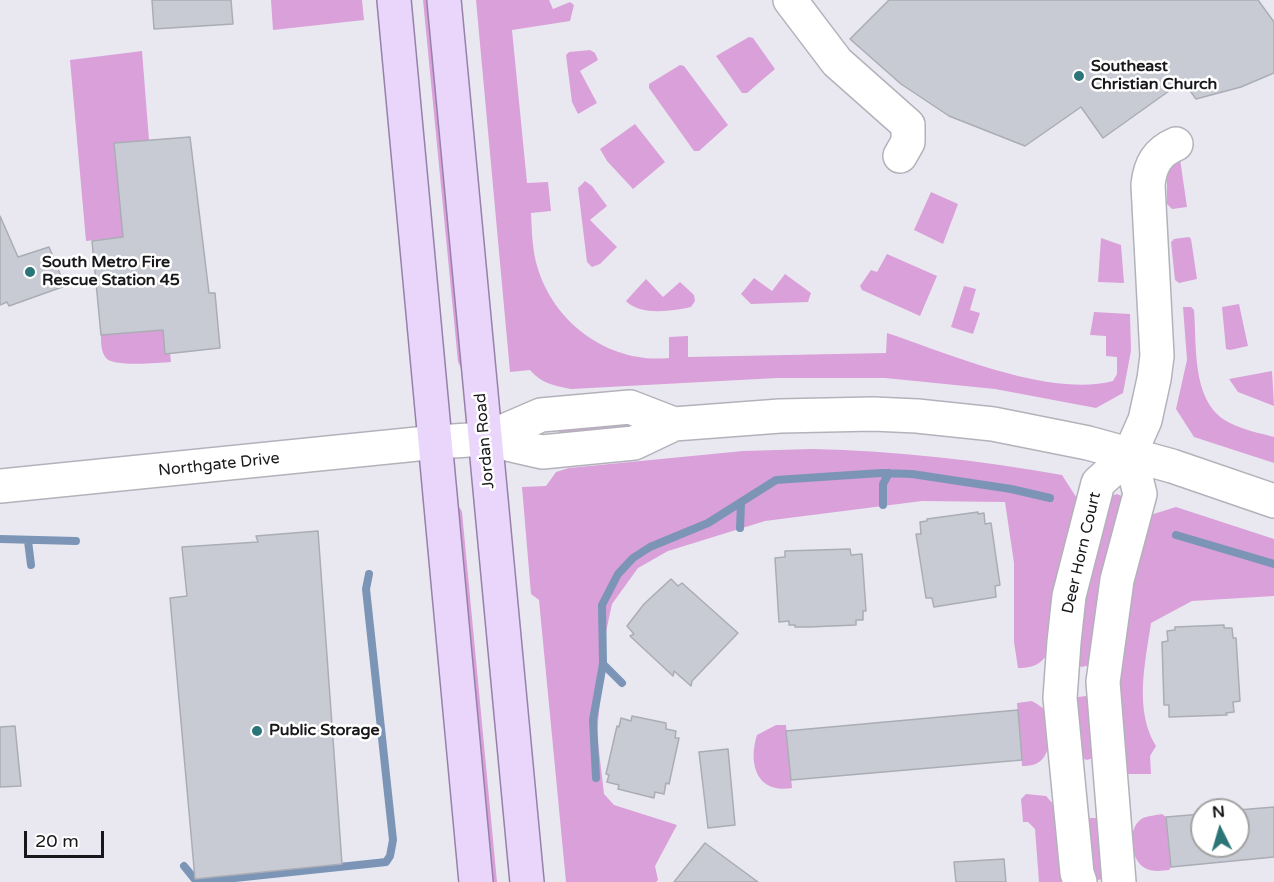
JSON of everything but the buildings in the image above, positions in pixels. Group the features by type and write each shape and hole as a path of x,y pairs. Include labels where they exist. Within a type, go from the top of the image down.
{"main road":[{"path":"394,0 437,442 476,882"},
{"name":"Jordan Road","path":"444,0 527,882"}],"street":[{"path":"790,0 837,62 908,125 908,142 900,156"},
{"path":"1119,882 1103,682 1117,580 1140,494 1130,454 1145,420 1157,356 1149,226 1149,171 1160,154 1176,144"},
{"name":"Northgate Drive","path":"0,486 485,439 541,415 630,407 674,424 780,416 873,414 917,416 1024,429 1130,454"},
{"path":"1130,454 1274,501"},
{"name":"Deer Horn Court","path":"1080,882 1068,792 1061,684 1070,596 1098,483 1130,454"},
{"path":"1061,684 1103,682"},
{"path":"1068,792 1111,803"}],"shaded area":[{"path":"271,0 362,0 364,20 273,30"},
{"path":"423,0 429,0 461,368 458,362"},
{"path":"476,0 549,0 553,9 570,2 574,5 570,21 512,30 527,183 548,182 551,211 531,213 538,269 557,307 571,323 606,347 647,358 669,358 669,337 688,336 688,357 886,353 887,333 999,371 1030,379 1088,385 1113,381 1117,374 1117,357 1106,356 1106,336 1090,335 1094,312 1130,314 1131,351 1123,393 1096,408 995,389 885,378 777,378 571,389 548,383 530,370 510,372"},
{"path":"749,37 753,38 775,69 747,93 742,93 716,56"},
{"path":"590,50 595,53 598,60 580,71 597,103 578,114 572,102 566,55 569,52"},
{"path":"142,51 149,140 114,144 123,237 86,241 70,60"},
{"path":"680,65 684,66 728,125 699,151 694,151 649,88 649,84"},
{"path":"635,124 665,162 633,189 607,161 600,149"},
{"path":"1180,159 1187,207 1172,209 1167,204 1167,177 1171,161"},
{"path":"585,181 592,186 607,206 590,220 617,247 600,264 592,267 587,262 578,188"},
{"path":"931,192 958,204 943,244 914,230"},
{"path":"1189,237 1197,279 1179,283 1175,280 1171,242 1174,239"},
{"path":"1101,238 1121,245 1124,283 1098,282"},
{"path":"887,254 937,276 920,316 862,290 860,286 871,270 877,272"},
{"path":"785,274 811,293 808,302 751,304 741,294 754,278 772,291"},
{"path":"646,279 663,297 680,282 694,295 695,301 691,307 666,311 648,311 632,306 626,301"},
{"path":"964,286 976,289 970,310 980,313 973,334 951,327"},
{"path":"1239,304 1248,346 1230,350 1226,349 1222,307"},
{"path":"1183,307 1191,307 1194,310 1198,373 1208,403 1217,414 1230,423 1274,437 1274,463 1194,437 1176,409 1187,360"},
{"path":"163,330 165,354 170,353 171,362 117,363 110,361 103,353 101,335"},
{"path":"1272,371 1274,406 1238,392 1229,379"},
{"path":"633,425 634,429 560,441 559,431"},
{"path":"812,449 938,457 1062,475 1080,503 1052,646 1039,663 1030,667 1018,668 1014,642 1014,563 1005,502 922,501 765,521 668,551 638,568 612,604 606,632 597,734 604,794 614,805 677,825 655,866 658,880 656,882 566,882 539,600 531,594 522,487 546,486 556,472 569,468 743,451"},
{"path":"1117,494 1124,497 1092,665 1081,667 1075,661 1082,602 1111,496"},
{"path":"1176,507 1274,539 1274,596 1192,601 1151,623 1144,670 1143,702 1149,732 1156,746 1150,756 1151,774 1127,774 1122,765 1120,691 1121,642 1126,594 1147,516"},
{"path":"460,508 497,882 492,882 457,509"},
{"path":"1086,696 1093,700 1093,758 1087,760 1078,757 1074,702 1078,697"},
{"path":"1032,701 1042,707 1048,715 1048,745 1041,761 1030,766 1022,766 1017,703"},
{"path":"776,725 786,725 792,788 780,789 770,786 763,781 755,766 754,746 757,735"},
{"path":"1026,794 1046,796 1056,807 1066,882 1039,882 1035,829 1028,822 1023,822 1021,799"},
{"path":"1162,814 1166,817 1171,867 1169,870 1151,870 1140,864 1136,858 1132,836 1134,828 1143,818"},
{"path":"1087,818 1097,818 1102,822 1103,879 1091,881"}],"waterway":[{"path":"622,683 603,664 602,605 618,574 633,558 650,547 708,523 776,480 881,473 912,474 1011,489 1050,498"},
{"path":"883,505 883,484 889,473"},
{"path":"740,528 741,504"},
{"path":"1176,535 1274,564"},
{"path":"0,539 76,541"},
{"path":"28,541 31,565"},
{"path":"184,866 197,882 386,862 390,856 393,840 366,589 369,574"},
{"path":"596,778 593,720 603,664"}],"place":[{"name":"Southeast Christian Church","path":"1079,76"},
{"name":"South Metro Fire Rescue Station 45","path":"30,272"},
{"name":"Public Storage","path":"257,731"}]}
